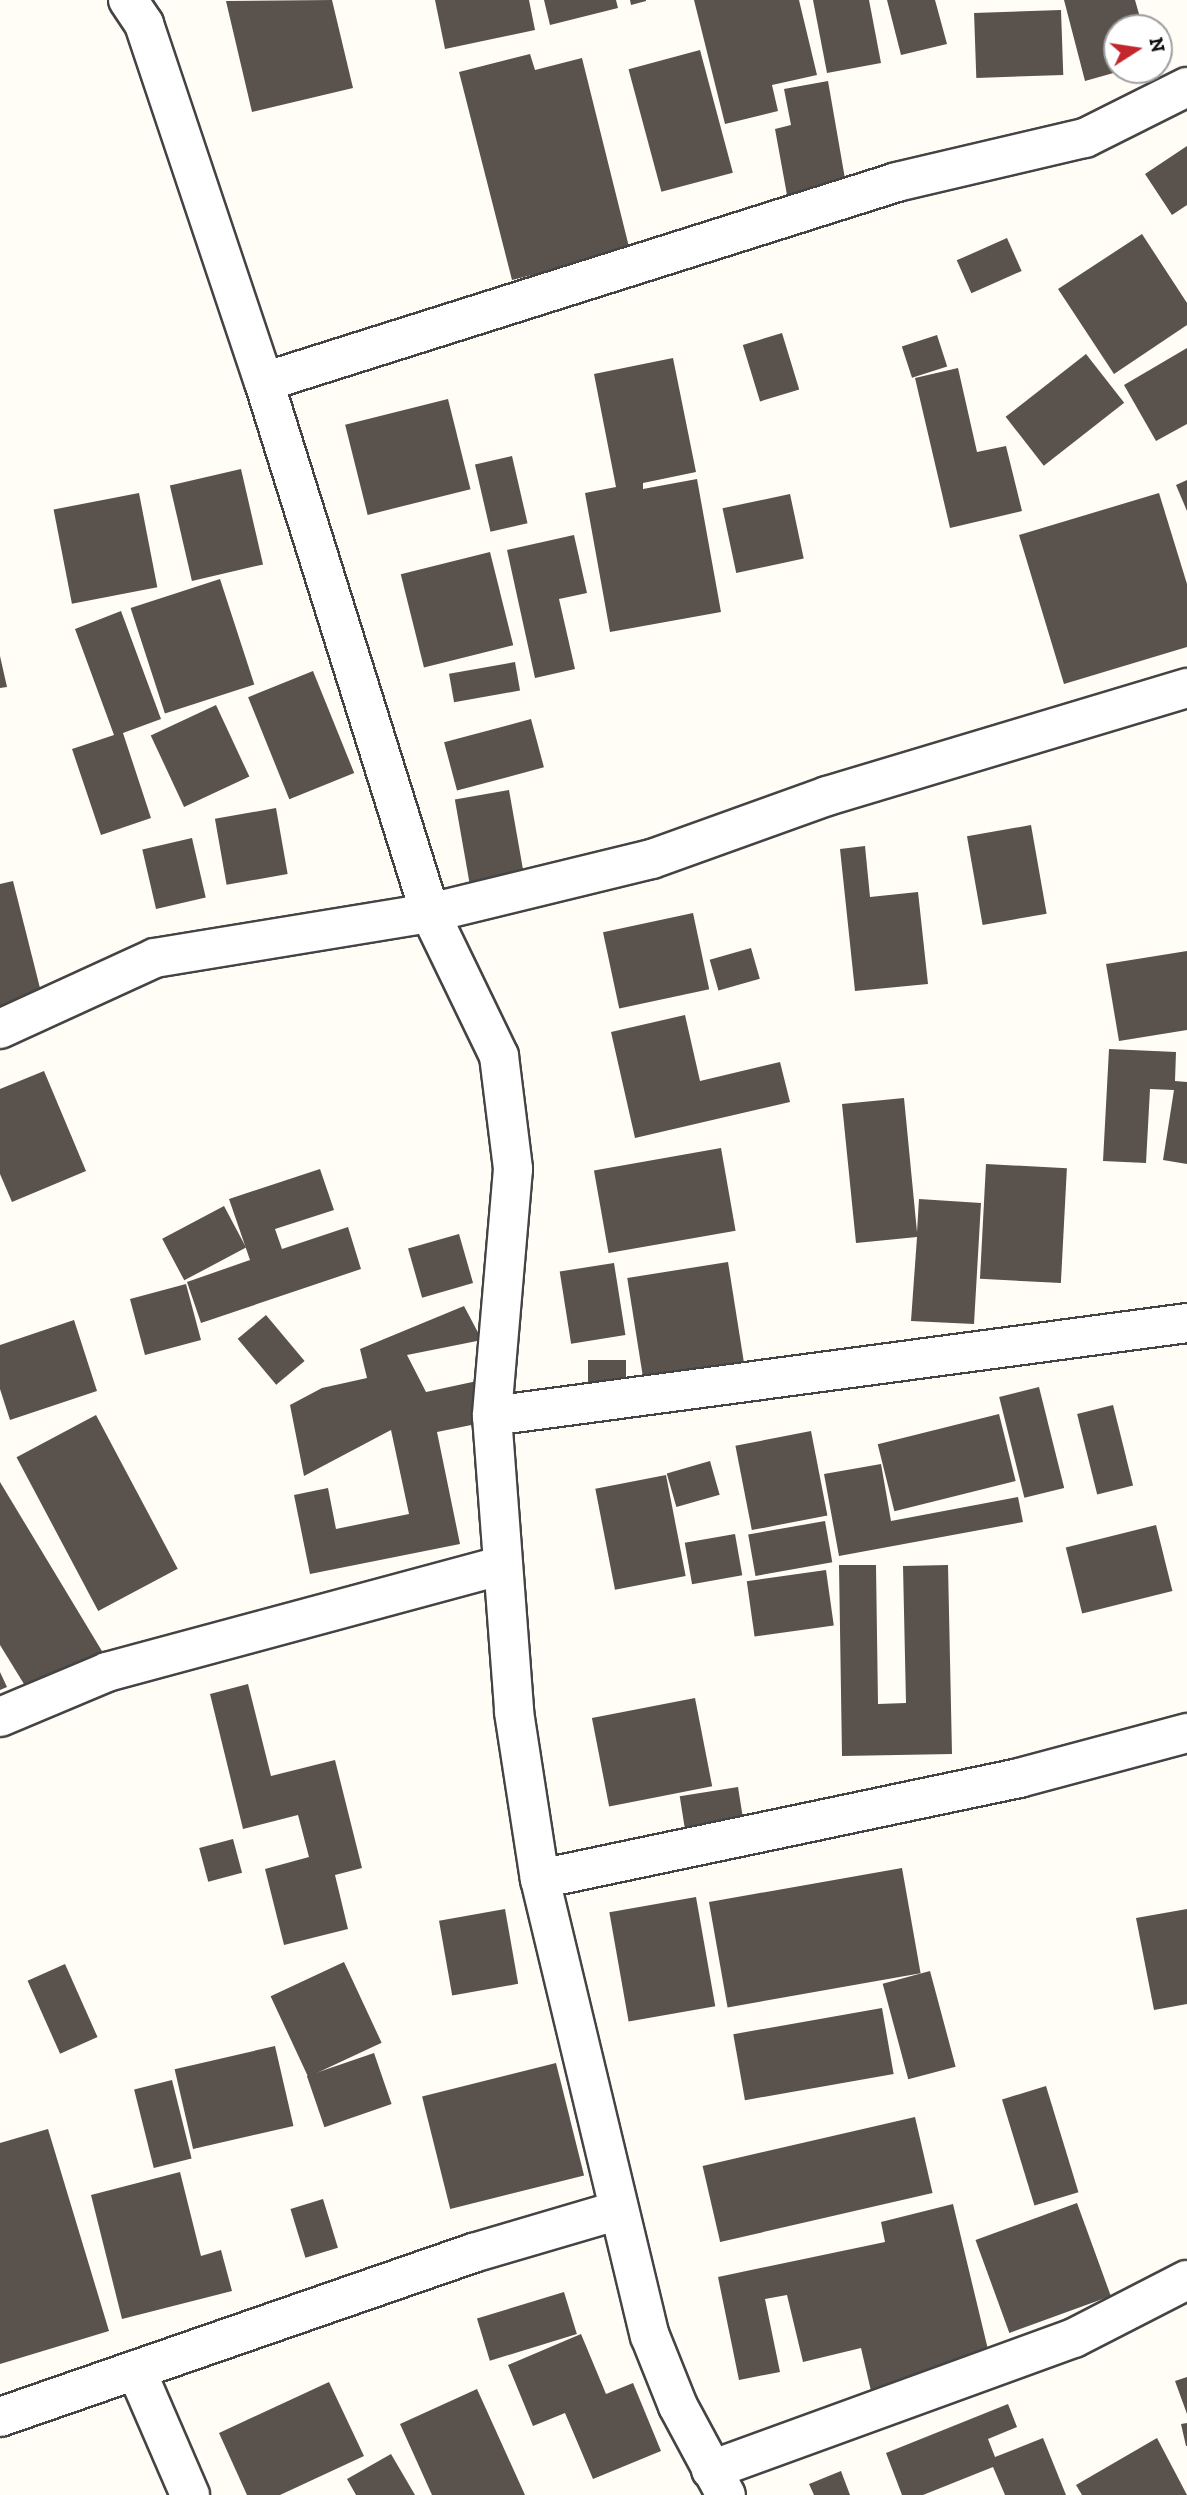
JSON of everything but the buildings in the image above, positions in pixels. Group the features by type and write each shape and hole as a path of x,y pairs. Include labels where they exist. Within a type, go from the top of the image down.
{"street":[{"path":"128,0 144,24 264,382 430,913 499,1056 505,1085 513,1169 492,1416 500,1566 540,1879 650,2336 719,2482 1074,2338 1187,2280"},
{"path":"264,382 897,182 1085,138 1187,87"},
{"path":"0,1029 155,958 430,913 652,859 827,796 1187,688"},
{"path":"492,1416 1187,1323"},
{"path":"0,1717 107,1672 500,1566"},
{"path":"540,1879 1018,1778 1187,1733"},
{"path":"0,2417 619,2210"},
{"path":"136,2370 190,2495"}]}
